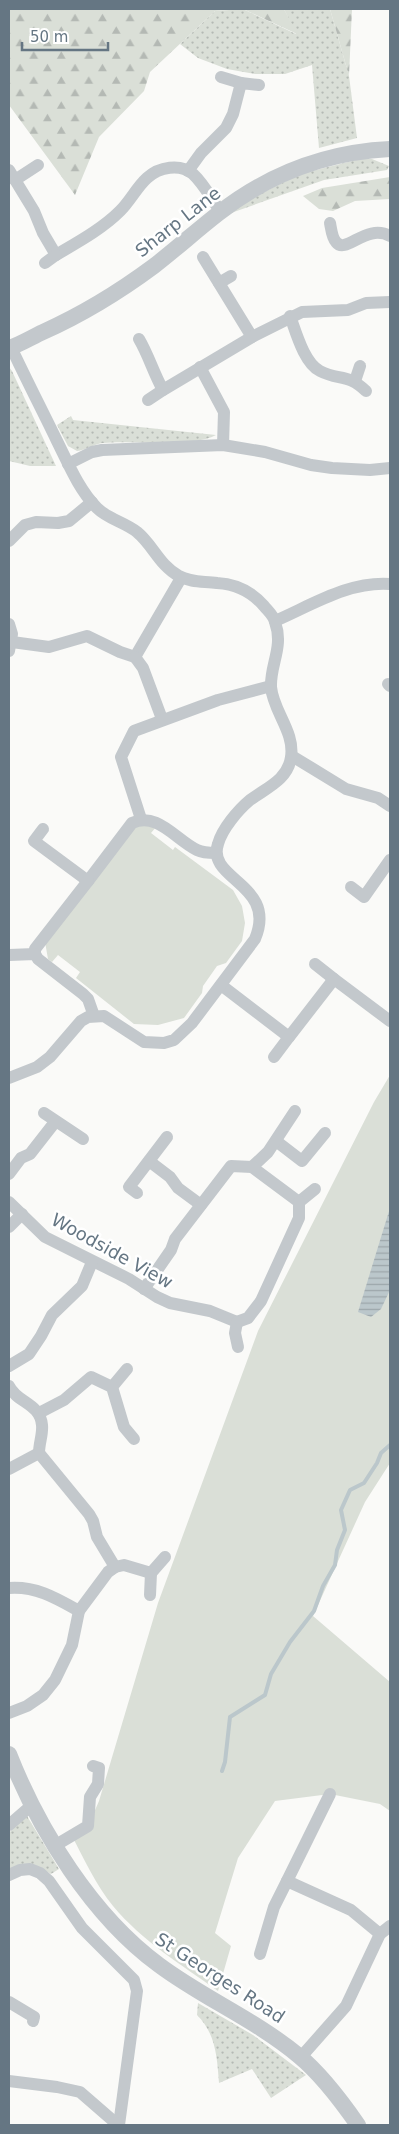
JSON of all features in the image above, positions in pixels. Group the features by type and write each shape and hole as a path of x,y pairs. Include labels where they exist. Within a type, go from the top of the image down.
{"street":[{"path":"221,77 259,85"},
{"path":"188,171 201,153 226,128 233,114 241,82"},
{"name":"Sharp Lane","path":"10,347 71,319 116,294 247,193 282,174 317,160 349,153 387,152"},
{"path":"38,165 12,175 34,211 43,233 56,255"},
{"path":"45,263 102,226 120,211 147,178 156,171 167,167 188,171 198,180 221,212"},
{"path":"330,223 335,242 340,245 349,245 372,232 384,233 390,236"},
{"path":"203,257 252,337"},
{"path":"219,283 232,276"},
{"path":"148,400 200,367 290,316 302,312 348,310 366,304 390,302"},
{"path":"290,316 302,350 318,371 355,381 366,391"},
{"path":"139,339 149,356 152,370 163,390"},
{"path":"9,1078 37,1067 50,1057 81,1021 94,1016 104,1016 144,1042 164,1043 174,1040 183,1033 255,939 259,928 261,916 258,904 251,894 223,867 216,853 221,837 249,801 282,777 288,768 292,756 291,743 273,700 271,686 278,640 275,621 258,599 236,586 194,582 181,578 162,562 136,531 109,517 92,502 68,464 10,347"},
{"path":"355,381 360,366"},
{"path":"200,367 224,412 223,445"},
{"path":"68,464 92,452 102,450 223,445 264,452 311,465 332,468 370,470 390,468"},
{"path":"9,540 25,525 36,522 58,523 69,520 92,502"},
{"path":"135,657 181,578"},
{"path":"275,621 345,590 362,585 390,584"},
{"path":"9,624 10,646 49,647 87,636 135,657 142,668 162,719"},
{"path":"141,819 121,757 134,731 162,719 218,700 271,686"},
{"path":"292,756 346,789 378,798 390,806"},
{"path":"94,1016 88,999 38,959 35,949 132,823 141,819 152,820 197,850 216,853"},
{"path":"43,829 34,841 88,881"},
{"path":"351,887 369,900 390,860"},
{"path":"9,955 35,954"},
{"path":"315,964 390,1021"},
{"path":"274,1057 334,979"},
{"path":"221,985 289,1037"},
{"path":"252,1167 268,1152 276,1141 284,1120 295,1111"},
{"path":"44,1113 83,1140"},
{"path":"9,1174 21,1158 30,1154 55,1122"},
{"path":"276,1141 302,1162 325,1133"},
{"path":"137,1193 129,1187 167,1137"},
{"path":"149,1161 170,1177 178,1188 201,1205"},
{"path":"144,1288 171,1250 175,1239 231,1166 252,1167 299,1202"},
{"path":"299,1202 315,1189"},
{"name":"Woodside View","path":"9,1202 45,1238 129,1279 170,1303 210,1311 237,1322"},
{"path":"238,1347 235,1333 237,1322 248,1318 261,1301 299,1218 299,1202"},
{"path":"9,1227 22,1214"},
{"path":"9,1366 29,1354 52,1315 82,1286 92,1262"},
{"path":"112,1387 127,1369"},
{"path":"39,1413 64,1400 90,1376 112,1387 124,1427 134,1439"},
{"path":"9,1386 16,1395 33,1406 39,1413 42,1424 38,1453 89,1514 97,1537 115,1567"},
{"path":"9,1469 38,1453"},
{"path":"150,1595 151,1572 165,1557"},
{"path":"9,1713 26,1706 43,1695 55,1680 72,1645 79,1611 108,1572 115,1567 124,1566 151,1572"},
{"path":"9,1588 35,1589 79,1611"},
{"name":"St Georges Road","path":"9,1754 32,1805 56,1845 95,1904 125,1937 147,1956 300,2057 345,2105 358,2125"},
{"path":"56,1845 88,1826 90,1797 98,1784 99,1765"},
{"path":"260,1954 274,1907 330,1794"},
{"path":"9,1825 32,1805"},
{"path":"9,1875 20,1870 30,1869 40,1872 49,1880 82,1928 134,1980 138,1991 119,2125"},
{"path":"287,1881 351,1910 385,1930 346,2006 300,2057"},
{"path":"9,2002 34,2017 32,2021"},
{"path":"9,2081 80,2092 119,2125"}],"green space":[{"path":"9,9 242,9 215,11 150,72 144,91 99,137 75,195 9,105"},
{"path":"243,9 296,34 284,9 330,9 349,76 357,138 319,148 312,65 285,74 255,74 227,69 198,58 180,44 215,11"},
{"path":"243,9 284,9 297,34"},
{"path":"330,9 352,9 349,76"},
{"path":"360,159 372,159 389,166 387,170 324,180 231,213 246,201 300,174"},
{"path":"390,177 390,199 355,201 333,211 319,209 303,196 322,188"},
{"path":"9,367 56,466 30,466 9,461"},
{"path":"71,416 73,420 216,435 193,441 103,443 77,451 68,446 57,425"},
{"path":"152,823 156,827 151,833 173,850 175,847 233,890 242,906 245,923 242,941 226,963 217,966 203,986 202,993 184,1018 158,1025 134,1024 76,978 80,972 58,955 52,962 48,959 45,942 135,827"},
{"path":"390,1075 390,1463 365,1502 313,1616 390,1682 390,1811 380,1804 330,1794 275,1801 238,1858 215,1933 231,1946 218,1991 163,1952 124,1919 101,1889 72,1836 88,1826 99,1801 158,1603 258,1331 374,1102"},
{"path":"27,1816 59,1869 51,1874 41,1868 9,1869 9,1834"},
{"path":"198,2003 253,2035 306,2075 271,2098 252,2069 219,2083 212,2038 197,2015"}],"shaded area":[{"path":"390,1208 390,1290 381,1309 371,1317 358,1312"}],"waterway":[{"path":"222,1771 225,1762 230,1717 265,1695 271,1674 290,1642 314,1611 323,1586 335,1565 337,1550 345,1530 341,1510 350,1490 364,1483 381,1453 390,1445"}]}
